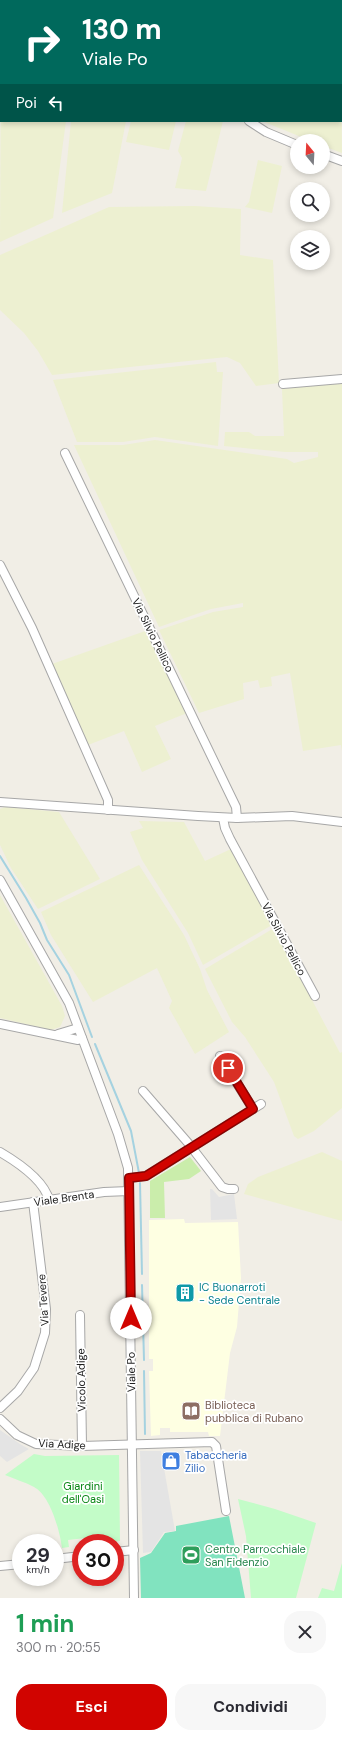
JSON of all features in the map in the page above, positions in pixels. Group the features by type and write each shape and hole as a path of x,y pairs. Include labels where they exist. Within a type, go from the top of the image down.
{"street":[{"path":"251,122 266,132 290,142"},
{"path":"330,157 342,161"},
{"path":"283,384 342,379"},
{"name":"Via Silvio Pellico","path":"66,453 236,807 237,818"},
{"path":"0,565 32,628 108,800 108,810"},
{"path":"0,802 223,818 292,816 342,822"},
{"name":"Via Silvio Pellico","path":"223,818 225,828 230,839 315,996"},
{"path":"0,880 69,1003 82,1038 78,1040 0,1024"},
{"path":"53,1035 62,1034 78,1028"},
{"name":"Viale Po","path":"82,1038 118,1134 129,1178 134,1598"},
{"path":"220,1056 253,1109"},
{"path":"143,1091 222,1187 234,1189"},
{"path":"129,1178 146,1176 261,1104"},
{"path":"0,1152 20,1164 35,1179 49,1200"},
{"name":"Viale Brenta","path":"0,1207 104,1192 129,1191"},
{"name":"Via Tevere","path":"0,1408 18,1391 34,1368 45,1333 46,1309 33,1202"},
{"name":"Vicolo Adige","path":"80,1315 82,1446"},
{"name":"Via Adige","path":"0,1419 17,1435 36,1444 82,1446 132,1445"},
{"path":"132,1445 212,1442 216,1446 226,1511"},
{"path":"124,1551 134,1550"},
{"path":"0,1566 12,1565"}],"shaded area":[{"path":"1,122 66,122 53,218 0,242"},
{"path":"71,122 126,122 112,193 62,213"},
{"path":"131,122 176,122 169,150 126,142"},
{"path":"186,122 223,122 206,191 175,188 182,158 178,151"},
{"path":"264,122 342,122 342,153 330,149 330,134 294,134"},
{"path":"258,160 282,166 272,213 245,207 249,202"},
{"path":"195,206 241,209 240,255 273,260 279,383 256,386 240,363 227,357 52,375 38,351 24,333 0,310 0,255 109,207"},
{"path":"216,362 217,372 223,372 218,446 155,437 123,442 77,442 53,380"},
{"path":"342,383 342,751 341,745 303,751 290,673 271,677 272,686 260,688 258,680 243,683 244,699 199,713 159,630 213,612 243,607 243,603 211,609 159,627 74,445 123,445 155,440 287,459 294,463 318,457 318,452 285,452 224,446 225,432 249,432 255,436 284,436 282,389"},
{"path":"148,630 187,713 155,726 171,759 142,772 124,731 88,745 52,664"},
{"path":"5,807 59,812 100,879 38,909 11,868 0,845 0,809"},
{"path":"139,821 184,822 205,861 231,849 272,925 203,965 188,933 142,860 130,832 143,828"},
{"path":"139,865 184,935 200,969 207,990 229,1032 195,1054 169,1008 172,1001 157,968 93,1002 51,935 41,912"},
{"path":"0,895 62,1006 65,1016 60,1027 51,1030 0,1018"},
{"path":"274,928 340,1053 342,1052 342,1108 314,1131 298,1139 294,1136 274,1082 245,1037 232,1022 205,969"},
{"path":"322,1152 342,1161 342,1221 244,1194 248,1184 258,1177"},
{"path":"210,1189 212,1189 219,1197 234,1194 237,1219 211,1220"},
{"path":"184,1219 185,1223 238,1222 241,1278 237,1327 230,1353 220,1436 209,1436 208,1432 170,1432 170,1428 160,1428 160,1435 151,1436 149,1371 153,1371 153,1359 149,1359 149,1220"},
{"path":"0,1430 29,1449 7,1462 0,1456"},
{"path":"140,1451 161,1451 175,1531 164,1532 151,1552 143,1553"}],"green space":[{"path":"190,1157 201,1171 189,1179 164,1182 165,1218 150,1218 150,1181"},
{"name":"Giardini dell'Oasi","path":"34,1454 45,1456 119,1455 120,1534 72,1534 72,1540 68,1540 69,1547 64,1548 64,1534 59,1534 49,1505 40,1491 5,1475"},
{"path":"238,1499 275,1509 316,1523 296,1598 251,1598 246,1536"},
{"name":"Centro Parrocchiale San Fidenzio","path":"229,1516 245,1598 141,1598 140,1558 151,1553 165,1533 176,1531 176,1526"},
{"path":"342,1563 342,1598 318,1598 322,1588 334,1591"}],"waterway":[{"path":"0,856 40,923 47,940 69,975 92,1037"},
{"path":"95,1044 131,1131 139,1173"},
{"path":"140,1183 142,1274"},
{"path":"142,1285 144,1360"},
{"path":"144,1371 145,1434"}],"place":[{"name":"IC Buonarroti - Sede Centrale","path":"185,1293"},
{"name":"Biblioteca pubblica di Rubano","path":"191,1411"},
{"name":"Tabaccheria Zilio","path":"171,1461"},
{"name":"Centro Parrocchiale San Fidenzio","path":"191,1555"}],"route":[{"path":"131,1318 129,1178 146,1176 253,1109 228,1068"}]}
